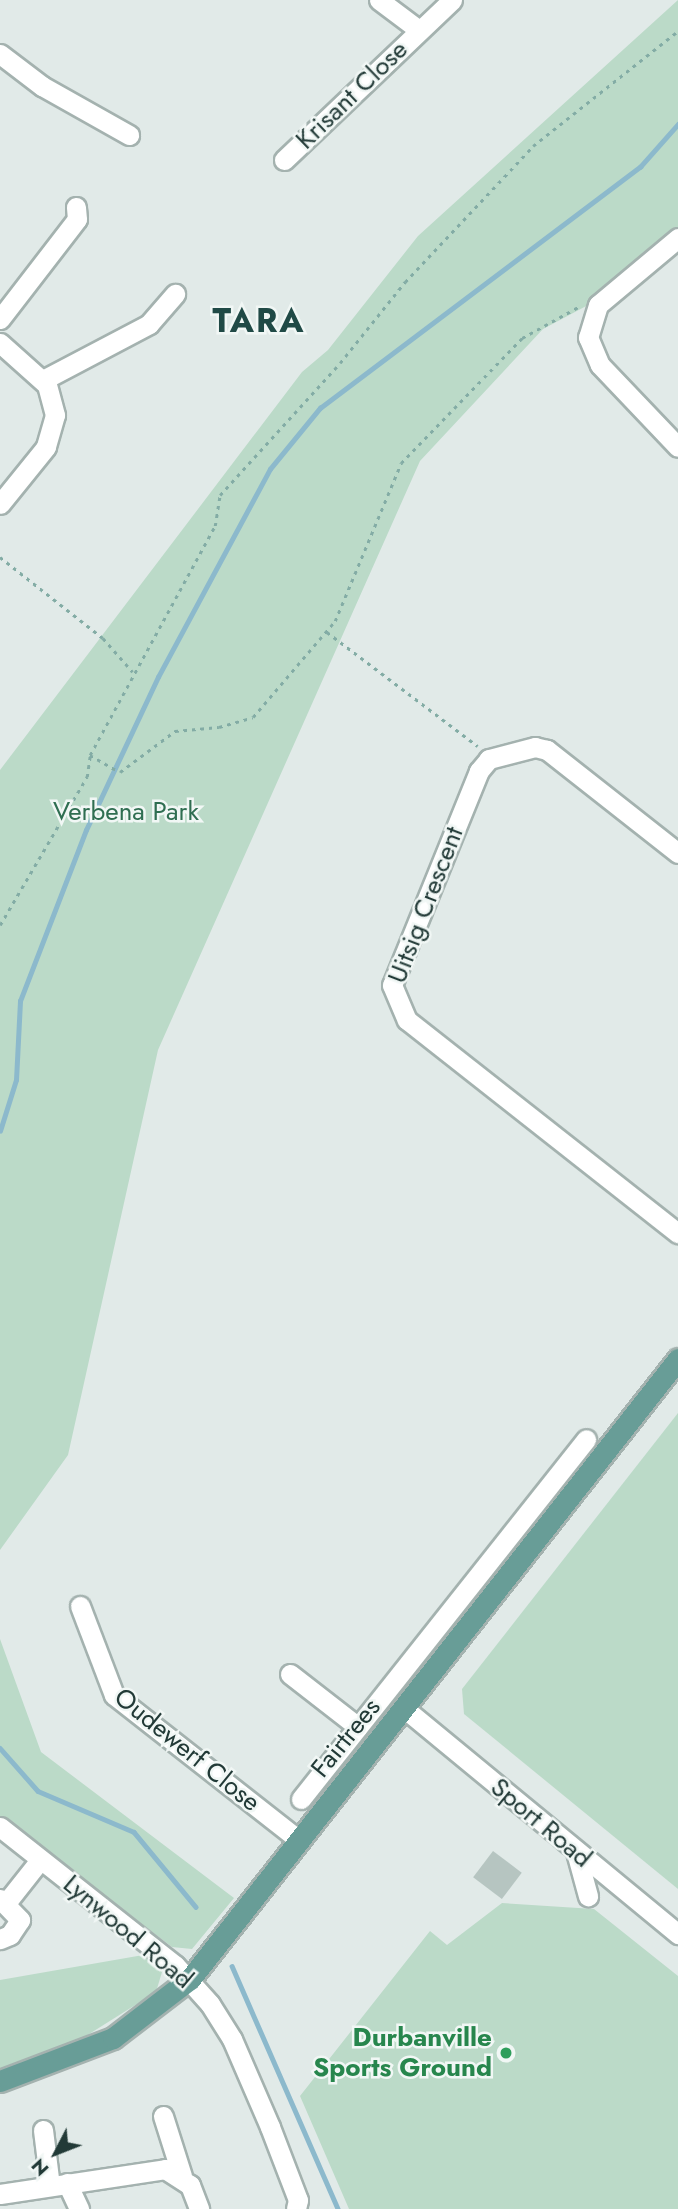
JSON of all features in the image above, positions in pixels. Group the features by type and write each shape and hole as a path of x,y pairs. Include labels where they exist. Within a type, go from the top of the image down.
{"main road":[{"name":"Fairtrees","path":"0,2081 113,2038 190,1979 678,1359"}],"street":[{"path":"379,0 419,30"},
{"name":"Krisant Close","path":"284,160 452,0"},
{"path":"0,54 42,86 129,135"},
{"path":"0,319 77,219 76,206"},
{"path":"678,238 602,301 588,337 600,365 678,447"},
{"path":"43,380 149,324 175,294"},
{"path":"0,344 43,380 53,399 54,430 0,504"},
{"path":"489,759 535,747 547,750 678,853"},
{"name":"Uitsig Crescent","path":"489,759 479,771 396,970 394,1000 413,1025 678,1233"},
{"path":"301,1799 586,1439"},
{"path":"515,1528 534,1542"},
{"name":"Oudewerf Close","path":"80,1606 114,1696 300,1841"},
{"path":"290,1674 358,1727"},
{"name":"Sport Road","path":"405,1709 678,1934"},
{"name":"Lynwood Road","path":"0,1827 190,1979 238,2052 285,2164 296,2209"},
{"path":"576,1852 588,1896"},
{"path":"0,1940 19,1925 17,1914 3,1901 40,1860"},
{"path":"163,2116 182,2176 199,2209"},
{"path":"43,2130 59,2184 79,2209"},
{"path":"0,2194 155,2169 182,2176"}],"path":[{"path":"0,925 87,777 90,755 215,526 220,495 287,416 533,146 678,31"},
{"path":"90,755 120,772 175,731 219,727 253,717 326,631 401,463 522,338 584,303"},
{"path":"0,557 103,638 134,672"},
{"path":"326,631 423,702 489,759"}],"green space":[{"name":"Verbena Park","path":"678,0 678,228 590,304 543,329 420,461 158,1050 68,1455 0,1550 0,770 302,372 328,350 418,236"},
{"path":"678,1413 678,1889 464,1714 462,1689"},
{"path":"0,1639 41,1752 234,1898 192,1949 172,1947 0,1816"},
{"name":"Durbanville Sports Ground","path":"502,1903 594,1909 678,1976 678,2209 349,2209 300,2096 430,1931 447,1945"},
{"path":"149,1954 162,1972 156,1992 78,2041 0,2070 0,1980"}],"building":[{"path":"493,1851 522,1873 502,1899 473,1877"}],"waterway":[{"path":"0,1131 16,1080 20,1001 86,830 158,677 270,469 320,408 640,167 678,124"},
{"path":"0,1748 38,1791 134,1832 196,1907"},
{"path":"232,1966 338,2209"}],"place":[{"name":"Durbanville Sports Ground","path":"506,2053"}],"district":[{"name":"TARA","path":"259,321"}]}
